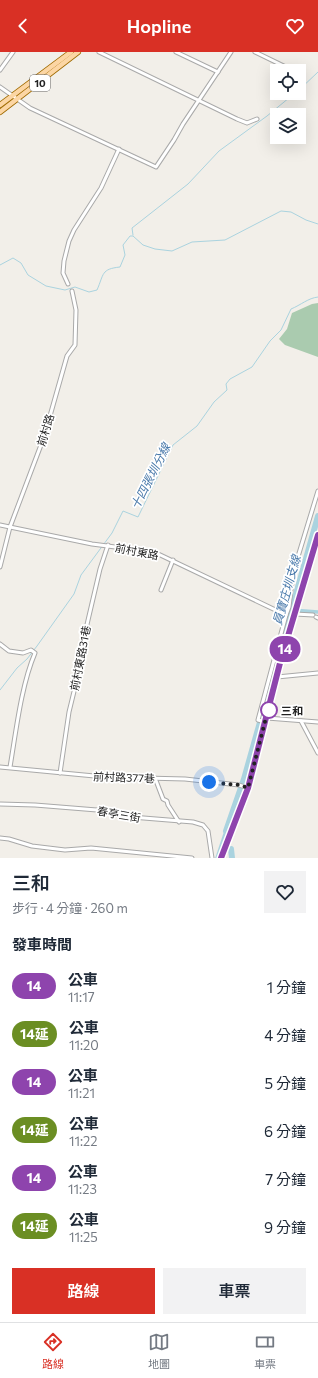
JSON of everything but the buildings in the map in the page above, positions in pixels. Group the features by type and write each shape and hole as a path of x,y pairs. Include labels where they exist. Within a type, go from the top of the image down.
{"main road":[{"name":"10","path":"0,105 71,52"},
{"name":"10","path":"0,112 78,52"}],"street":[{"path":"0,70 13,52"},
{"path":"99,52 237,119 247,123 257,119"},
{"path":"176,52 218,72"},
{"path":"0,87 30,108 156,167 231,52"},
{"path":"255,52 280,64"},
{"path":"68,284 63,272 69,241 74,230 101,188 119,149"},
{"name":"前村路","path":"0,567 10,527 44,437 67,356 75,345 76,310 72,291"},
{"path":"318,491 293,573 289,607 258,720 318,722"},
{"name":"前村東路","path":"0,525 92,544 154,552 286,615"},
{"path":"221,858 248,788 277,678 317,543 318,535"},
{"name":"前村東路31巷","path":"60,773 69,712 79,671 85,633 100,569 108,545"},
{"path":"161,590 172,560"},
{"path":"295,614 316,616"},
{"path":"0,644 9,651 23,652 28,650 35,653 30,663 10,768"},
{"path":"277,678 318,673"},
{"path":"301,721 318,753"},
{"name":"前村路377巷","path":"0,767 105,777 195,780 239,785 248,788"},
{"path":"155,778 163,799 167,801 168,806 179,822"},
{"name":"春亭三街","path":"0,804 97,810 119,816 193,822 203,825 208,831 212,858"},
{"path":"0,838 9,839 32,846 65,850 91,848 192,858"}],"green space":[{"path":"318,303 318,357 285,345 279,339 287,329 292,313 312,304"}],"waterway":[{"path":"306,83 318,72"},
{"path":"133,235 132,228 188,184 219,151 286,100"},
{"path":"0,265 13,258 21,263 28,275 46,286 65,290 75,287 89,292 97,290 102,276 106,271 120,267 125,255 123,245 130,236 133,236 143,245 155,249 172,251 192,242 225,240 281,211 291,212 306,220 318,224"},
{"name":"十四張圳分線","path":"0,690 17,668 27,659 74,594 81,575 112,533 123,511 138,517 173,445 197,426 214,402 227,390 226,384 230,379 252,367 270,341 281,330 291,309 308,300 318,297"},
{"name":"員寶庄圳支線","path":"226,831 244,779 318,516"},
{"path":"292,610 318,612"},
{"path":"217,858 226,831"},
{"name":"員寶庄圳支線","path":"231,849 232,858"}],"bus line":[{"name":"14","path":"221,858 248,788 280,663 318,535"}],"place":[{"name":"三和","path":"269,710"}],"route":[{"path":"209,782 239,785 248,788 269,706 269,710"}]}
